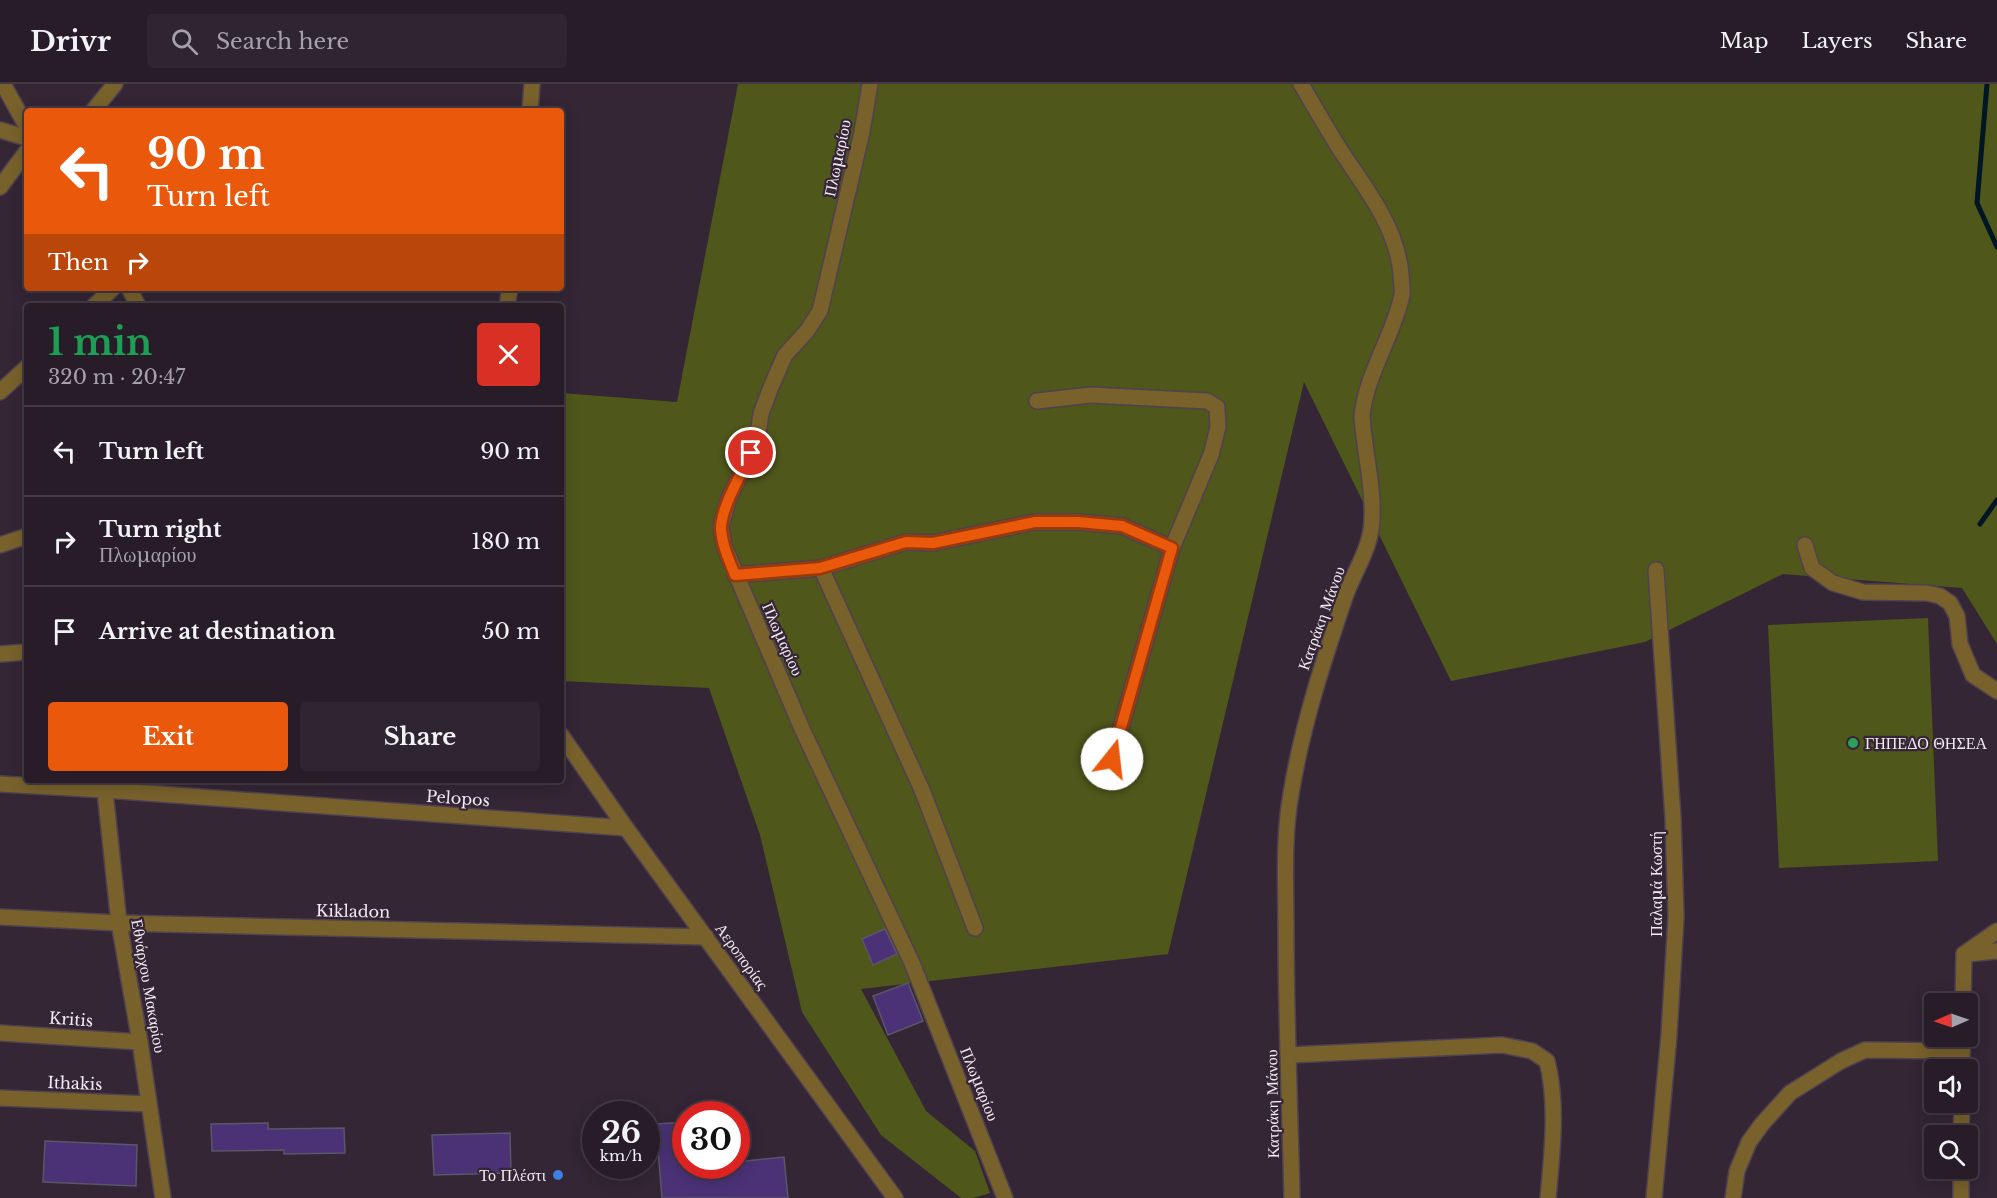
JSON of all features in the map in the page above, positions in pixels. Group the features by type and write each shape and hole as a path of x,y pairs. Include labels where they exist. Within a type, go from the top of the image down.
{"street":[{"path":"3,84 24,122"},
{"path":"95,108 115,84"},
{"path":"530,108 532,84"},
{"name":"Πλωμαρίου","path":"870,84 862,132 820,311 807,331 785,355 761,414 757,440 729,498 721,526 724,546 735,575 803,731 912,963 1005,1198"},
{"name":"Κατράκη Μάνου","path":"1292,1198 1286,871 1290,796 1300,743 1314,691 1347,592 1364,557 1369,538 1372,520 1362,416 1363,399 1397,316 1403,291 1394,241 1378,206 1301,84"},
{"path":"0,130 24,137"},
{"path":"0,187 24,155"},
{"path":"97,303 111,291"},
{"path":"0,392 24,370"},
{"path":"1038,401 1091,395 1207,401 1217,407 1218,428 1211,454 1172,548 1112,759"},
{"path":"735,575 820,568 906,542 933,543 1035,522 1078,522 1122,526 1172,548"},
{"path":"0,544 24,537"},
{"path":"1805,545 1812,568 1833,583 1863,592 1927,593 1940,596 1950,603 1957,616 1960,644 1973,675 1997,691"},
{"path":"820,568 922,790 975,928"},
{"name":"Παλαμά Κωστή","path":"1654,1198 1669,1035 1676,917 1673,818 1656,570"},
{"path":"0,654 24,652"},
{"name":"Αεροπορίας","path":"564,739 895,1198"},
{"name":"Pelopos","path":"0,784 104,785 626,828"},
{"name":"Εθνάρχου Μακαρίου","path":"104,785 119,923 140,1042 163,1198"},
{"name":"Kikladon","path":"0,917 119,923 706,937"},
{"path":"1964,954 1997,931"},
{"path":"1964,954 1997,951"},
{"path":"1963,993 1964,954"},
{"name":"Kritis","path":"0,1033 140,1042"},
{"path":"1289,1055 1502,1045 1532,1052 1547,1061 1552,1081 1552,1162 1548,1198"},
{"path":"1734,1198 1737,1171 1749,1142 1790,1093 1841,1060 1865,1050 1924,1046"},
{"name":"Ithakis","path":"0,1098 149,1104"},
{"path":"1961,1179 1961,1198"}],"green space":[{"path":"738,84 1997,84 1997,644 1962,588 1783,574 1645,642 1451,681 1304,382 1168,954 861,989 926,1111 975,1151 990,1193 973,1198 961,1198 881,1135 802,1012 760,835 709,688 564,681 564,393 677,402"},
{"name":"ΓΗΠΕΔΟ ΘΗΣΕΑ","path":"1928,618 1938,861 1779,868 1768,625"}],"building":[{"path":"885,929 897,954 873,965 862,939"},
{"path":"908,983 923,1021 888,1035 873,996"},
{"path":"268,1123 268,1129 344,1128 345,1153 284,1154 284,1150 212,1151 211,1124"},
{"path":"672,1123 672,1179 750,1179 750,1161 784,1157 788,1198 662,1198 660,1124"},
{"path":"510,1133 511,1173 434,1175 432,1135"},
{"path":"45,1141 137,1145 136,1186 43,1182"}],"waterway":[{"path":"1987,84 1977,203 1997,247"},
{"path":"1980,524 1997,500"}],"place":[{"name":"ΓΗΠΕΔΟ ΘΗΣΕΑ","path":"1853,743"},
{"name":"Το Πλέστι","path":"558,1175"}],"route":[{"path":"751,453 729,498 721,526 724,546 735,575 820,568 906,542 933,543 1035,522 1078,522 1122,526 1172,548 1112,759"}]}
